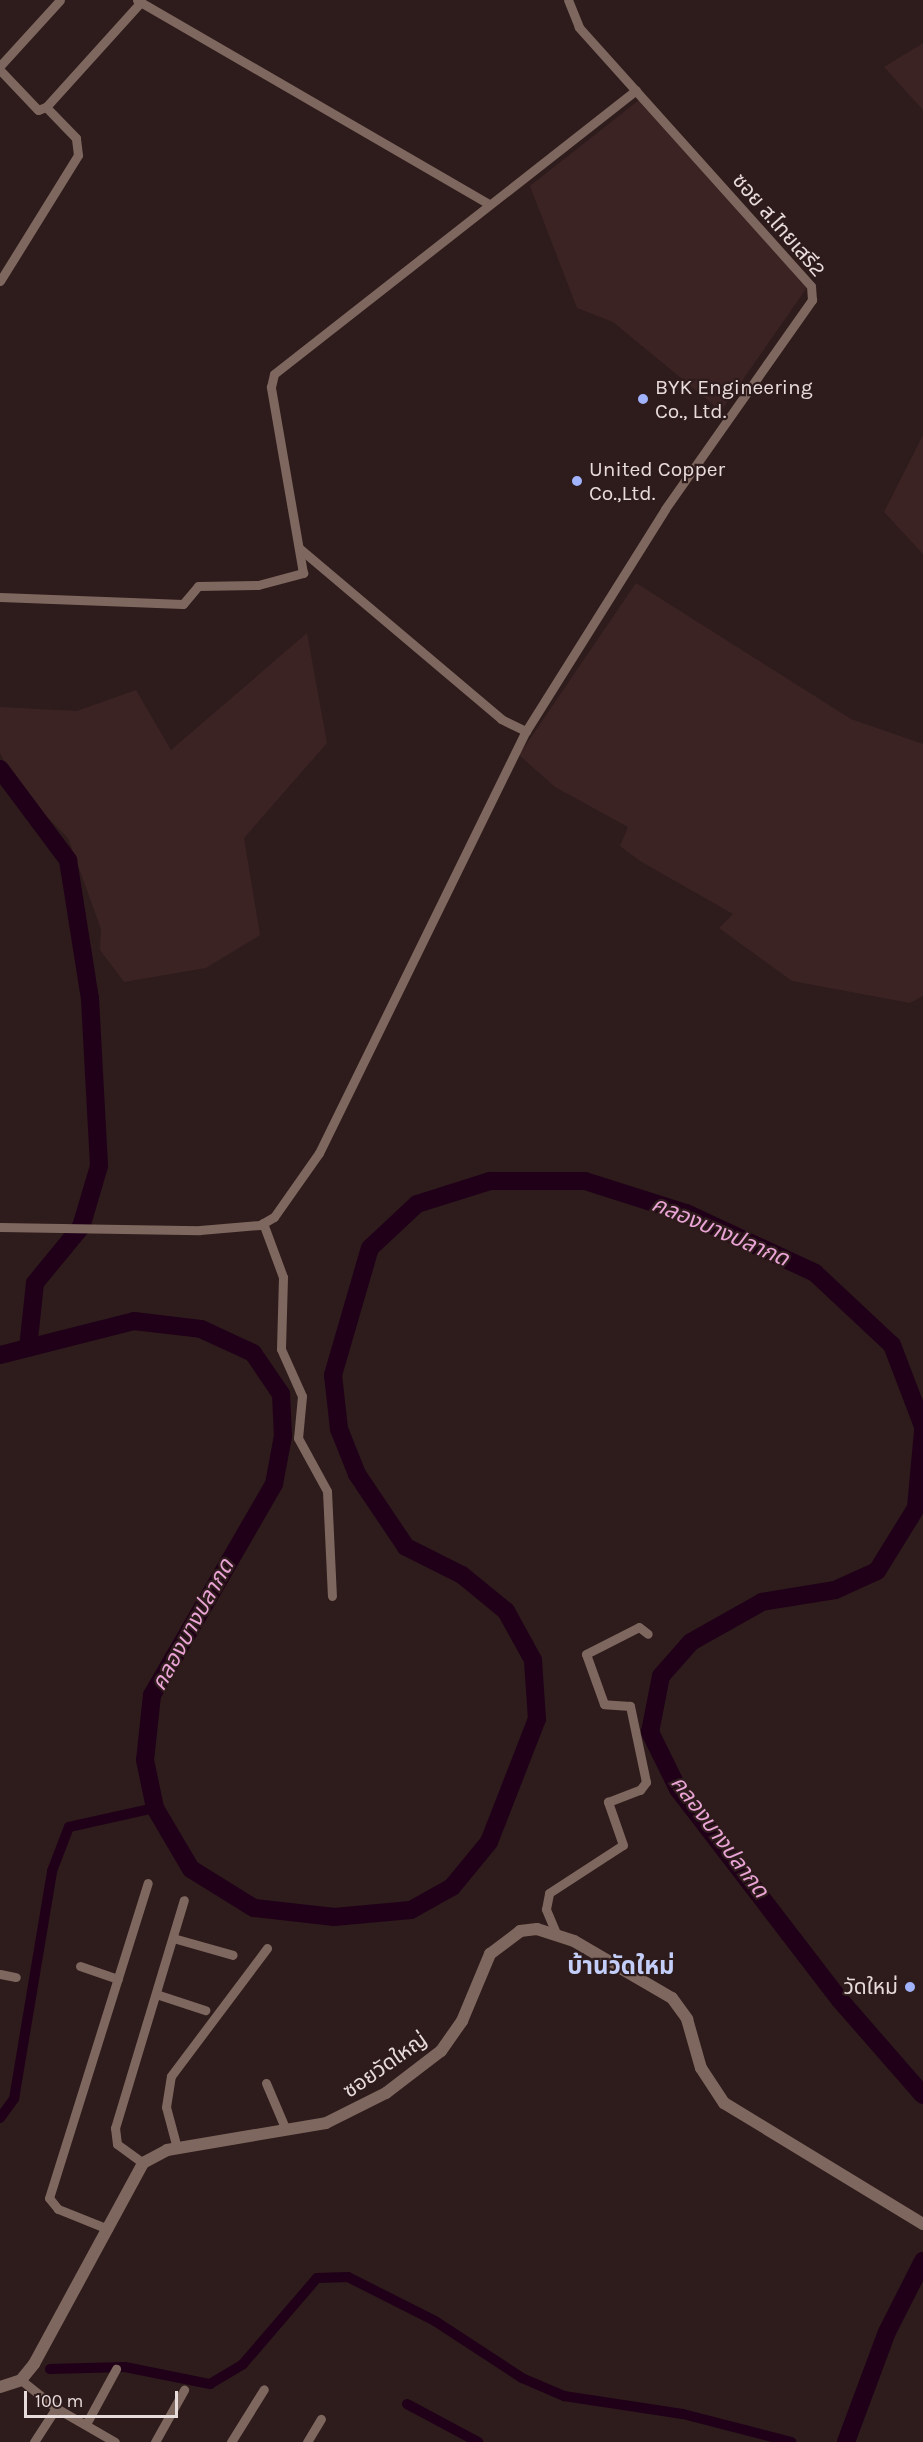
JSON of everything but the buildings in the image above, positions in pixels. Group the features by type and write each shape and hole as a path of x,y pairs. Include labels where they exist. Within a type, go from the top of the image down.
{"street":[{"path":"60,0 0,68 38,110 46,107 139,1 487,203"},
{"name":"ซอย ส.ไทยเสรี2","path":"526,731 665,508 814,293 579,27 568,0"},
{"path":"0,597 183,604 198,586 258,585 303,573 271,387 274,374 487,203 636,90"},
{"path":"0,281 78,155 76,138 46,107"},
{"path":"0,1227 93,1231 263,1223 274,1217 319,1154 526,731 501,719 299,548"},
{"path":"263,1223 283,1277 281,1349 302,1396 298,1438 327,1491 332,1596"},
{"path":"556,1933 546,1909 549,1893 623,1845 608,1802 645,1786 630,1706 604,1704 586,1654 639,1627 648,1634"},
{"path":"108,2229 58,2209 49,2198 148,1883"},
{"path":"0,2387 21,2380 108,2229 143,2163 114,2138 184,1900"},
{"name":"ซอยวัดใหญ่","path":"143,2163 156,2153 177,2148 326,2123 386,2093 454,2035 490,1954 506,1937 537,1929 556,1933 682,2007 701,2068 724,2103 923,2224"},
{"path":"173,1938 233,1955"},
{"path":"177,2148 166,2107 171,2076 267,1948"},
{"path":"80,1966 118,1979"},
{"path":"0,1974 16,1977"},
{"path":"156,1994 206,2010"},
{"path":"266,2083 285,2130"},
{"path":"86,2424 116,2369"},
{"path":"21,2380 56,2408 115,2442"},
{"path":"231,2442 264,2389"},
{"path":"155,2442 184,2390"},
{"path":"34,2442 56,2408"},
{"path":"307,2442 321,2419"}],"shaded area":[{"path":"923,43 923,110 884,67"},
{"path":"639,100 808,286 721,411 613,322 577,308 530,186"},
{"path":"923,435 923,554 884,512"},
{"path":"636,583 851,719 923,744 923,996 910,1003 792,981 719,928 733,914 640,861 620,846 628,827 555,787 519,755"},
{"path":"307,633 327,743 244,838 260,935 206,968 124,982 100,950 101,929 68,838 18,788 0,753 0,707 77,711 136,690 171,750"}],"waterway":[{"path":"0,769 68,860 90,999 99,1166 81,1227 35,1283 28,1348"},
{"name":"คลองบางปลากด","path":"0,1355 134,1321 201,1329 253,1353 281,1394 283,1436 274,1484 152,1695 145,1760 155,1808 191,1869 254,1908 334,1917 411,1910 452,1887 489,1842 537,1719 533,1660 506,1611 462,1575 406,1547 357,1474 339,1429 333,1375 370,1248 417,1204 490,1181 585,1181 686,1213 815,1273 892,1345 923,1426"},
{"name":"คลองบางปลากด","path":"923,1431 916,1508 877,1571 835,1590 762,1602 691,1642 661,1676 650,1732 678,1789 840,2000 923,2095"},
{"path":"0,2118 14,2099 52,1871 69,1827 155,1808"},
{"path":"846,2442 887,2332 923,2261"},
{"path":"50,2369 125,2367 210,2384 243,2364 317,2278 348,2277 435,2321 522,2378 564,2396 683,2414 791,2442"},
{"path":"407,2404 478,2442"}],"place":[{"name":"BYK Engineering Co., Ltd.","path":"643,399"},
{"name":"United Copper Co.,Ltd.","path":"577,481"},
{"name":"วัดใหม่","path":"910,1987"}],"district":[{"name":"บ้านวัดใหม่","path":"621,1967"}]}
